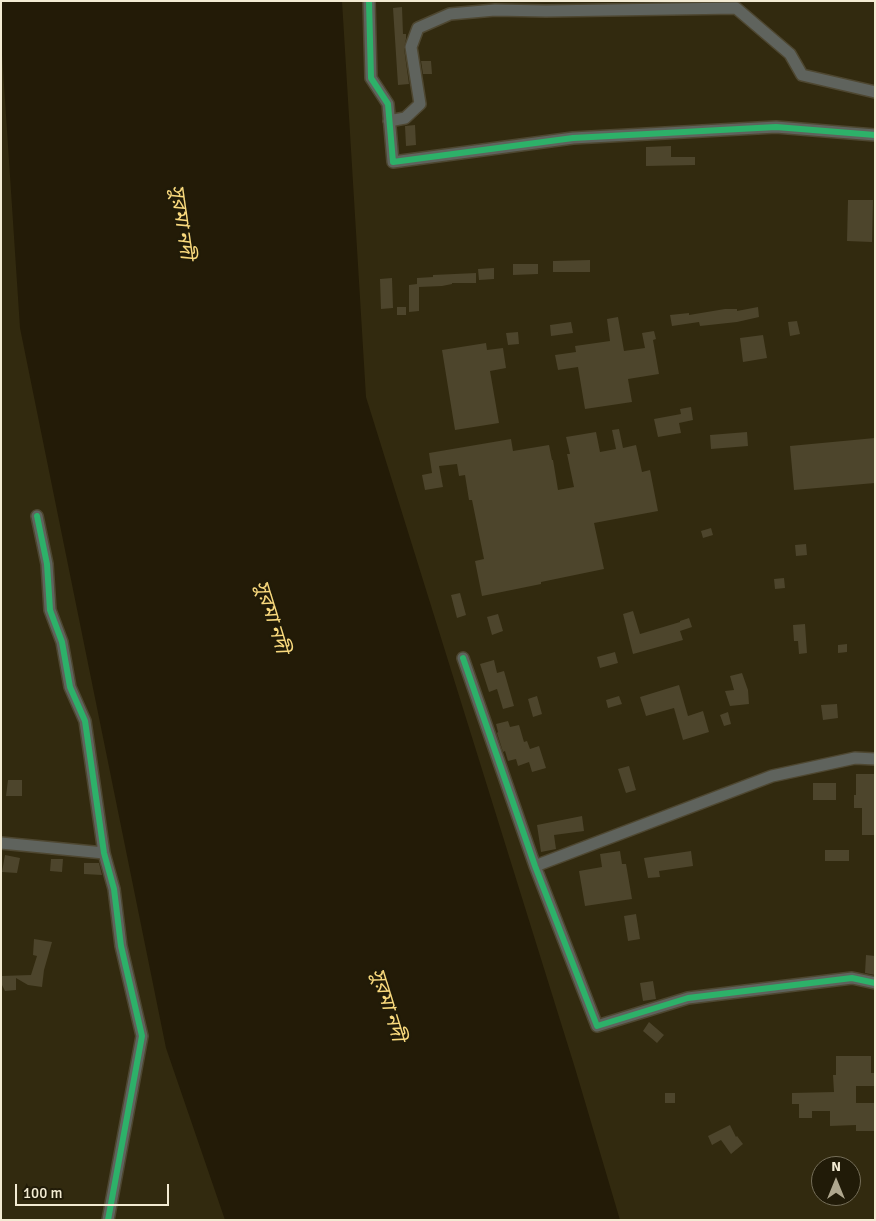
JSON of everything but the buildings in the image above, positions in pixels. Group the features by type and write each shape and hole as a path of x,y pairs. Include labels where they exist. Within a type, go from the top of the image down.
{"street":[{"path":"369,1 372,78 388,104 394,162 573,138 776,128 875,136"},
{"path":"389,121 405,118 420,104 411,48 418,28 450,14 495,10 736,8 790,54 802,76 875,92"},
{"path":"37,516 47,564 50,610 62,642 70,687 85,721 104,853 114,890 121,946 142,1036 108,1220"},
{"path":"463,658 535,866 597,1026 688,998 852,978 875,983"},
{"path":"535,866 772,776 855,758 875,759"},
{"path":"1,843 104,853"}],"water":[{"name":"সুরমা নদী","path":"1,1 342,1 366,397 575,1068 620,1220 225,1220 166,1048 20,328 1,39"}],"cycle path":[{"path":"369,1 371,78 388,104 393,162 573,138 776,127 875,135"},
{"path":"37,516 47,564 50,610 62,642 70,687 85,721 104,853 114,889 121,946 142,1036 108,1220"},
{"path":"463,658 535,866 597,1026 688,998 852,978 875,983"}]}
